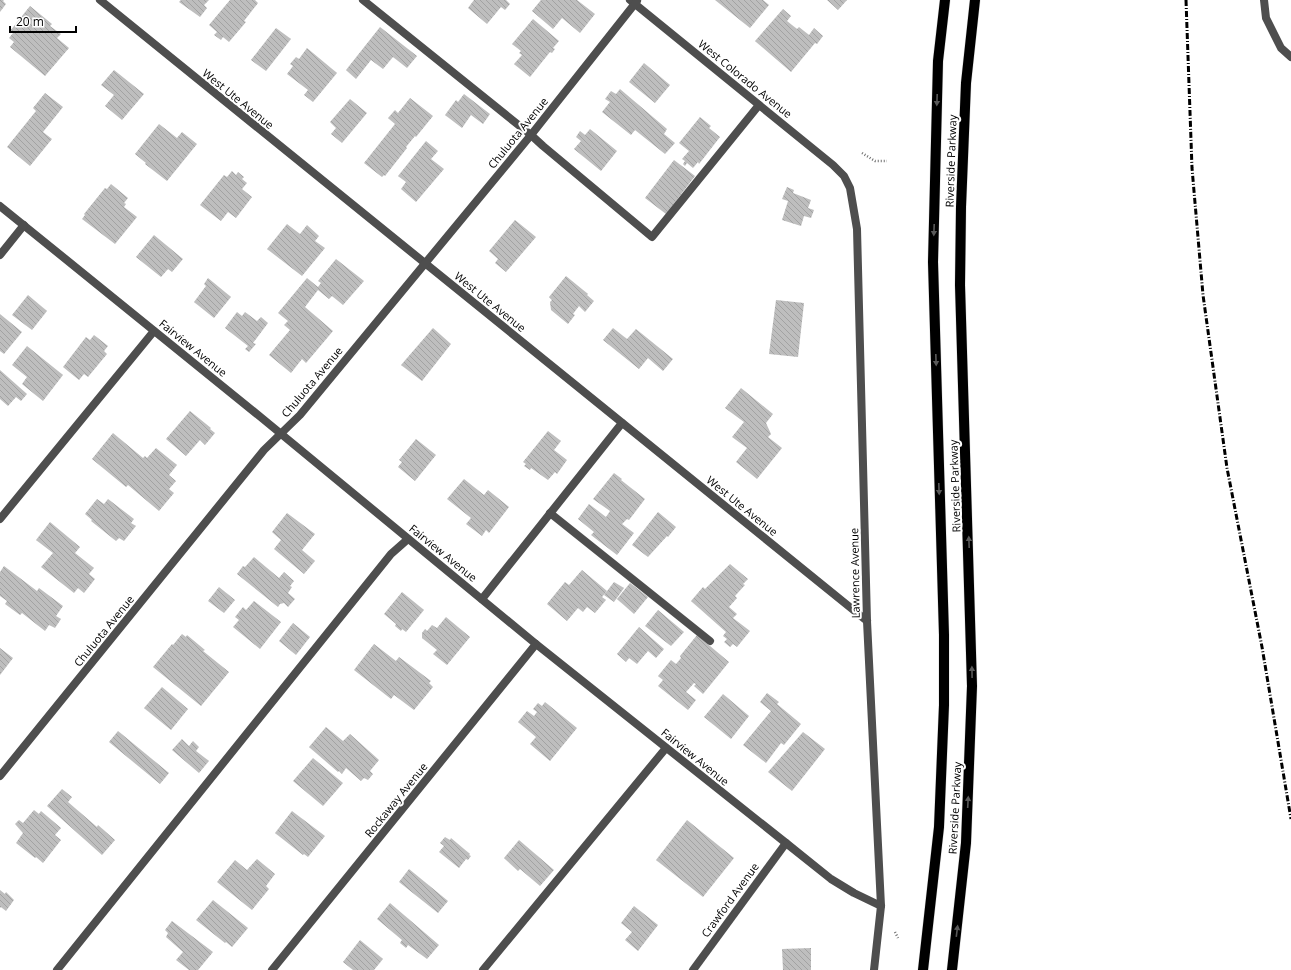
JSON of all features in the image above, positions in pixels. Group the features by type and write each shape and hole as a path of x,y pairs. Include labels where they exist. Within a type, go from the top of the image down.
{"main road":[{"path":"938,61 939,0"},
{"name":"Riverside Parkway","path":"923,970 939,826 944,705 944,635 933,262 938,61 945,0"},
{"name":"Riverside Parkway","path":"952,970 966,843 972,686 960,285 961,207 966,82 975,0"}],"street":[{"name":"West Ute Avenue","path":"100,0 867,621"},
{"path":"363,0 531,135 652,238 759,105"},
{"path":"1264,0 1266,18 1282,48 1291,57"},
{"name":"Chuluota Avenue","path":"0,776 264,450 300,415 531,135 634,1"},
{"name":"West Colorado Avenue","path":"634,1 833,165 844,176"},
{"name":"Lawrence Avenue","path":"844,176 850,188 857,229 867,621 881,906 874,970"},
{"name":"Fairview Avenue","path":"0,206 281,434 536,644 666,748 831,879 854,893 881,906"},
{"path":"0,255 24,225"},
{"path":"0,519 154,331"},
{"path":"482,599 622,423"},
{"path":"550,513 710,641"},
{"path":"57,970 391,554 408,539"},
{"name":"Rockaway Avenue","path":"272,970 536,644"},
{"path":"484,970 666,748"},
{"name":"Crawford Avenue","path":"693,970 786,843"}],"path":[{"path":"862,153 875,161 887,161"}],"building":[{"path":"0,0 4,0 3,1 6,4 0,12"},
{"path":"181,0 209,0 204,5 207,8 200,17 179,2"},
{"path":"230,0 255,0 258,3 244,21 246,22 229,42 223,37 221,40 214,35 217,32 209,25"},
{"path":"474,0 506,0 510,4 505,10 501,7 487,24 468,8"},
{"path":"541,0 577,0 595,14 580,33 562,18 553,29 532,11"},
{"path":"715,0 763,0 769,5 750,28"},
{"path":"827,0 847,0 838,10"},
{"path":"30,6 52,24 50,26 61,34 57,38 69,48 45,76 10,47 14,42 9,38 13,33 10,31"},
{"path":"783,9 791,16 787,21 797,29 799,27 809,35 814,28 823,36 817,44 815,43 791,72 755,41"},
{"path":"533,19 559,41 553,48 555,49 552,53 550,52 530,77 514,64 522,55 519,53 521,51 512,44"},
{"path":"380,27 417,56 407,68 393,57 383,69 371,60 356,79 346,70"},
{"path":"276,28 291,39 266,71 251,60"},
{"path":"307,48 337,73 313,102 304,95 308,90 287,74 293,66 290,64 296,57 299,59"},
{"path":"644,63 670,85 655,103 629,82"},
{"path":"114,70 144,94 122,120 105,106 114,95 101,85"},
{"path":"620,89 667,129 664,134 675,143 665,154 635,130 631,135 602,112 610,102 605,99 611,91 616,94"},
{"path":"45,93 63,107 43,132 52,139 30,166 7,147 36,111 33,108"},
{"path":"464,94 490,114 483,124 471,115 462,128 445,115 456,100 458,102"},
{"path":"410,98 433,116 406,147 407,148 385,176 384,175 382,177 364,163 395,124 388,118 395,110 398,113"},
{"path":"350,99 367,113 342,143 331,134 336,128 330,122"},
{"path":"700,117 711,126 709,128 720,137 699,164 698,162 693,168 687,163 685,166 683,164 685,161 682,159 689,151 679,143"},
{"path":"159,124 177,138 182,132 197,144 167,181 135,154"},
{"path":"590,129 617,151 601,171 574,149 581,141 576,137 580,131 585,135"},
{"path":"426,141 438,151 431,159 444,169 416,202 401,189 406,182 398,176"},
{"path":"674,160 695,176 666,214 645,198"},
{"path":"232,171 236,175 238,172 244,177 242,179 247,183 242,189 252,197 236,218 228,212 221,221 200,205 224,175 227,177"},
{"path":"111,184 128,198 124,203 126,204 124,207 137,217 115,244 82,219 85,215 84,214 105,188 107,189"},
{"path":"787,187 794,190 793,193 811,200 808,208 814,210 811,218 804,216 801,226 782,220 788,201 782,199"},
{"path":"515,220 536,237 506,272 495,263 498,259 489,251"},
{"path":"287,224 300,234 307,225 319,236 315,241 325,248 302,276 267,249"},
{"path":"154,235 183,259 172,272 168,269 161,277 136,257"},
{"path":"336,259 364,281 343,305 332,296 329,299 318,290 305,307 333,331 306,363 302,359 291,373 269,355 290,330 284,325 288,321 278,313 307,278 318,287 321,283 318,281"},
{"path":"566,276 588,294 587,295 594,301 585,312 579,306 573,314 575,315 568,324 551,310 550,302 552,300 549,297"},
{"path":"208,278 231,297 214,318 194,302 206,286 204,284"},
{"path":"28,295 47,311 32,330 12,315"},
{"path":"776,300 804,303 798,357 769,354"},
{"path":"237,312 242,316 245,312 257,321 261,317 268,323 253,343 256,344 249,352 245,349 248,346 225,328"},
{"path":"0,314 22,332 4,354 0,351"},
{"path":"433,328 451,344 422,381 401,365"},
{"path":"613,328 627,339 636,329 673,359 663,371 648,358 639,369 603,340"},
{"path":"94,335 108,346 104,351 107,354 88,377 84,374 79,380 63,367 86,337 90,340"},
{"path":"27,346 63,375 43,401 22,384 27,377 12,365"},
{"path":"0,370 27,394 21,401 16,397 8,406 0,399"},
{"path":"741,388 773,414 766,423 771,434 768,437 782,448 757,479 736,462 747,448 732,437 744,422 725,408"},
{"path":"190,411 215,433 205,445 200,440 186,456 166,439"},
{"path":"548,431 561,441 554,450 567,460 557,474 555,472 548,480 531,468 530,470 524,466 526,464 523,462"},
{"path":"113,433 143,458 145,456 147,458 156,448 177,465 169,475 176,481 169,489 174,493 159,511 128,485 126,487 92,459"},
{"path":"416,439 436,455 415,481 398,467 402,462 399,460"},
{"path":"614,473 645,499 629,520 627,519 622,524 634,533 617,555 591,535 594,532 578,519 589,504 606,517 610,511 593,499"},
{"path":"464,479 484,495 488,490 509,507 489,533 486,530 482,536 466,524 471,518 447,499"},
{"path":"97,499 104,504 108,499 134,519 131,523 136,526 124,541 119,538 116,541 91,521 92,520 85,514"},
{"path":"658,512 676,527 648,557 632,545"},
{"path":"287,513 315,534 302,550 315,561 304,574 274,549 281,540 272,532"},
{"path":"50,522 80,547 75,553 94,568 89,574 95,579 84,593 78,588 74,593 41,567 53,553 36,540"},
{"path":"254,557 279,578 284,572 294,581 290,586 292,587 288,593 295,599 288,607 284,603 280,604 278,607 237,574 243,566 245,567"},
{"path":"730,564 748,579 743,584 745,585 735,596 737,598 729,607 737,614 733,618 750,631 737,647 733,644 730,647 724,642 727,639 723,636 726,632 691,601 703,587 705,589"},
{"path":"4,566 37,591 39,588 63,606 56,616 61,619 55,628 49,625 45,631 22,613 20,615 5,604 7,601 0,596 0,572"},
{"path":"582,570 607,591 602,597 606,600 595,613 587,607 583,612 578,608 567,621 547,604 565,582 569,585"},
{"path":"614,582 624,588 614,602 604,595"},
{"path":"630,583 648,597 634,614 617,599"},
{"path":"219,587 235,600 224,613 208,601"},
{"path":"402,592 424,610 406,632 402,629 401,631 395,626 396,624 384,614"},
{"path":"254,601 281,622 260,649 233,627 239,620 235,617 243,607 246,610"},
{"path":"658,610 684,632 671,646 645,626"},
{"path":"446,617 470,637 447,665 433,654 437,650 422,638 422,633 425,629 427,631 432,625 437,628"},
{"path":"293,623 310,637 296,655 279,641"},
{"path":"639,627 664,649 656,658 648,651 637,664 629,658 626,662 617,654"},
{"path":"182,634 186,637 187,635 205,650 203,651 229,672 201,706 153,667"},
{"path":"697,635 729,662 703,694 694,686 696,684 694,683 686,692 696,700 688,710 658,686 663,680 658,676 671,660 676,664 681,658 680,656"},
{"path":"374,644 396,661 399,657 431,681 429,683 433,687 414,710 394,695 391,699 354,670"},
{"path":"0,648 13,658 0,675"},
{"path":"162,687 188,709 171,730 144,708"},
{"path":"767,693 779,702 777,704 801,724 784,745 781,743 766,763 743,745 771,711 760,702"},
{"path":"723,694 749,716 731,739 704,717"},
{"path":"545,702 577,728 550,761 530,744 536,737 518,722 527,711 534,716 537,712 533,709 538,703 542,706"},
{"path":"326,727 343,741 350,734 379,760 370,771 373,774 368,780 364,778 361,781 346,768 342,774 339,771 338,772 309,747"},
{"path":"118,731 169,773 160,784 109,742"},
{"path":"803,732 825,749 792,791 768,772"},
{"path":"182,739 189,746 193,741 199,747 196,751 209,761 199,773 172,750"},
{"path":"313,758 343,783 323,806 293,781"},
{"path":"62,789 72,797 68,802 97,827 98,825 115,840 102,855 47,806"},
{"path":"34,810 39,814 41,811 61,828 55,835 61,840 43,863 16,843 23,833 15,824 19,820 23,823"},
{"path":"292,811 325,836 308,857 304,854 303,855 275,833"},
{"path":"687,820 734,858 703,897 656,860"},
{"path":"445,837 450,840 451,838 471,856 468,860 466,859 459,868 439,852 444,846 440,843"},
{"path":"519,840 554,870 540,886 520,869 518,871 504,858"},
{"path":"257,859 275,874 266,886 269,889 252,910 217,882 235,860 247,870"},
{"path":"409,869 448,901 438,913 399,882"},
{"path":"0,890 5,894 6,892 14,900 6,911 1,907 0,908"},
{"path":"213,900 248,928 232,947 196,920"},
{"path":"390,903 439,945 427,959 408,945 406,948 400,943 402,940 377,919"},
{"path":"634,906 658,925 638,951 625,940 632,932 621,923"},
{"path":"172,921 213,952 198,970 189,970 176,960 183,952 166,937 168,933 165,930"},
{"path":"360,940 383,959 374,970 353,970 343,962"},
{"path":"811,948 811,970 783,970 782,949"}],"railway":[{"path":"1186,0 1192,168 1203,295 1227,468 1262,647 1291,819"}]}
